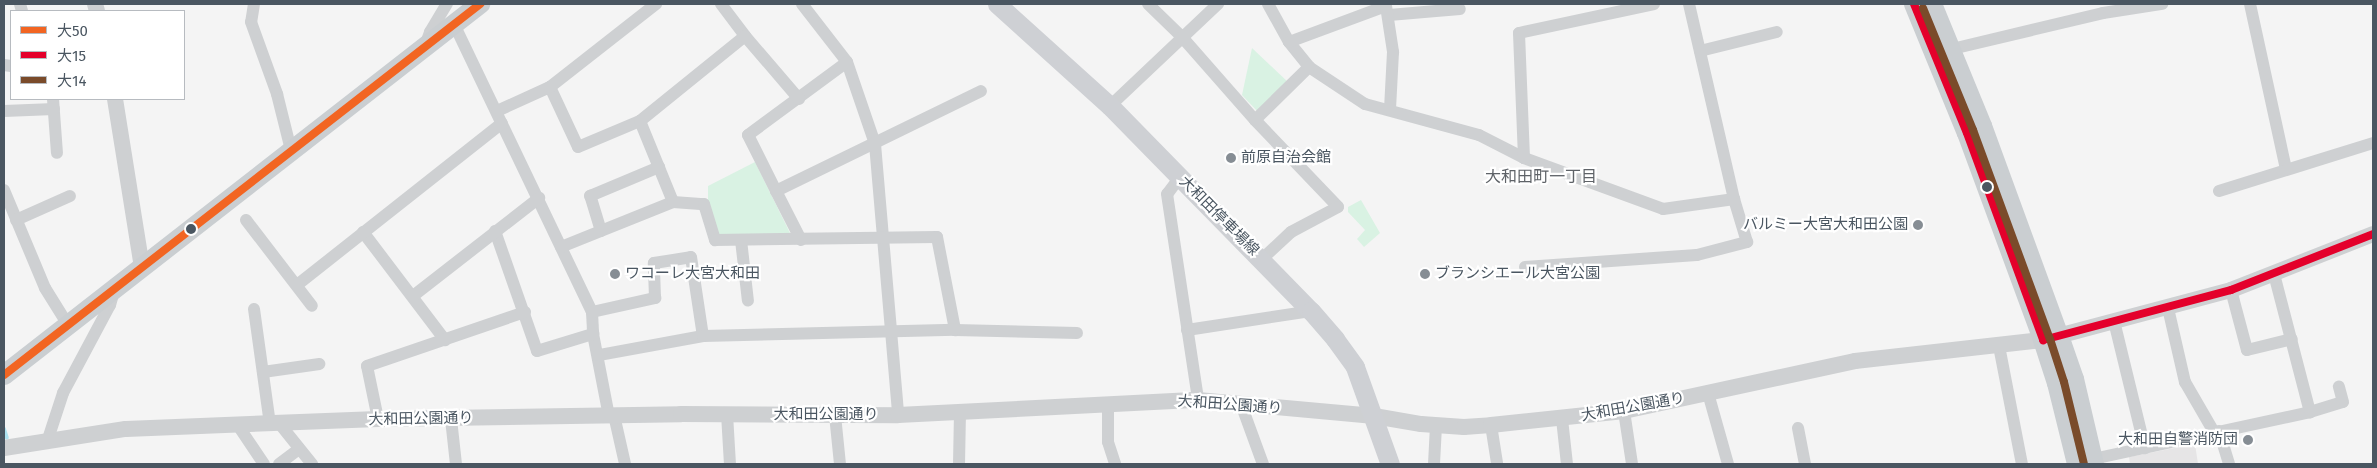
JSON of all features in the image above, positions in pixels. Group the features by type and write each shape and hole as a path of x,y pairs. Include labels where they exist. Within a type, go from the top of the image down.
{"main road":[{"path":"4,375 480,4"},
{"name":"大和田停車場線","path":"997,4 1110,106 1312,311 1355,367 1390,464"},
{"path":"1914,4 2051,338"},
{"path":"1932,4 1952,49 2051,338 2057,383 2081,463"}],"street":[{"path":"254,4 252,22 277,94 291,150"},
{"path":"426,46 430,32 446,4"},
{"path":"497,111 550,87 656,4"},
{"path":"721,4 745,36 799,99"},
{"path":"802,4 847,62 875,144 898,415"},
{"path":"1148,4 1182,37 1255,120 1338,207 1291,232 1262,259"},
{"path":"1110,106 1218,4"},
{"path":"1268,4 1289,42 1309,67 1365,104 1478,135 1524,158 1663,209 1734,199"},
{"path":"1524,158 1519,33 1654,4"},
{"path":"1525,267 1697,255 1747,242 1734,199 1689,4"},
{"path":"1952,49 2103,13 2162,4"},
{"path":"2250,4 2286,169"},
{"path":"1289,42 1386,6 1393,52 1390,110"},
{"path":"1388,15 1460,9"},
{"path":"454,24 592,312 593,334 625,464"},
{"path":"1700,51 1778,32"},
{"path":"550,87 578,147 640,122 745,36"},
{"path":"801,240 748,136 847,62"},
{"path":"1255,120 1309,67"},
{"path":"776,191 982,91"},
{"path":"115,100 142,267"},
{"path":"4,111 53,104 57,153"},
{"path":"640,122 673,202"},
{"path":"297,285 502,123"},
{"path":"2219,191 2373,144"},
{"path":"601,231 590,196 659,167"},
{"path":"1180,177 1167,194 1198,400"},
{"path":"4,190 45,288 68,325"},
{"path":"16,220 70,196"},
{"path":"413,296 539,198"},
{"path":"561,247 673,202 704,204 715,240 937,237 955,330"},
{"path":"246,220 312,306"},
{"path":"495,231 525,312 537,351 593,334"},
{"path":"363,232 413,296 444,340"},
{"name":"大和田公園通り","path":"9,447 126,429 238,424 378,419 451,420 727,414 898,415 1198,400 1374,416 1436,425 1491,425 1624,411 1855,361 1901,354 1999,346 2051,338 2231,290 2373,234"},
{"path":"741,240 748,301"},
{"path":"592,312 655,298 654,263 691,257 703,336"},
{"path":"2274,274 2310,412"},
{"path":"47,442 54,414 62,393 110,305 115,288"},
{"path":"2231,290 2247,350 2292,340"},
{"path":"2168,308 2185,382 2217,432 2229,464"},
{"path":"254,310 263,372 274,423 312,464"},
{"path":"1187,330 1312,311"},
{"path":"378,419 367,366 525,312"},
{"path":"2114,321 2146,448"},
{"path":"599,355 703,336 955,330 1077,333"},
{"path":"1999,346 2022,464"},
{"path":"263,372 319,364"},
{"path":"2081,463 2310,412 2343,402 2340,387"},
{"path":"1708,393 1728,464"},
{"path":"1108,404 1108,442 1115,464"},
{"path":"1241,404 1264,464"},
{"path":"1624,411 1632,464"},
{"path":"959,464 960,412"},
{"path":"727,414 730,464"},
{"path":"835,415 840,464"},
{"path":"1562,418 1567,464"},
{"path":"451,420 456,464"},
{"path":"238,424 264,464"},
{"path":"1434,464 1436,425"},
{"path":"1491,425 1497,464"},
{"path":"1798,428 1805,464"},
{"path":"279,464 299,449"}],"shaded area":[{"path":"2195,444 2198,464 2130,464 2129,457"}],"green space":[{"path":"1252,48 1289,83 1258,112 1242,95"},
{"path":"755,162 790,233 788,237 720,238 708,201 708,186"},
{"path":"1361,200 1380,233 1364,247 1357,239 1365,230 1348,212 1348,207"}],"waterway":[{"path":"4,429 7,438"}],"transit line":[{"name":"大50","path":"4,375 480,4"},
{"name":"大15","path":"1914,4 1967,133 2043,340 2231,290 2373,234"},
{"name":"大14","path":"1923,8 1973,130 2050,339 2064,382 2084,464"}],"place":[{"name":"前原自治会館","path":"1231,158"},
{"name":"バルミー大宮大和田公園","path":"1918,225"},
{"name":"ワコーレ大宮大和田","path":"615,274"},
{"name":"ブランシエール大宮公園","path":"1425,274"},
{"name":"大和田自警消防団","path":"2248,440"}],"district":[{"name":"大和田町一丁目","path":"1541,177"}]}
